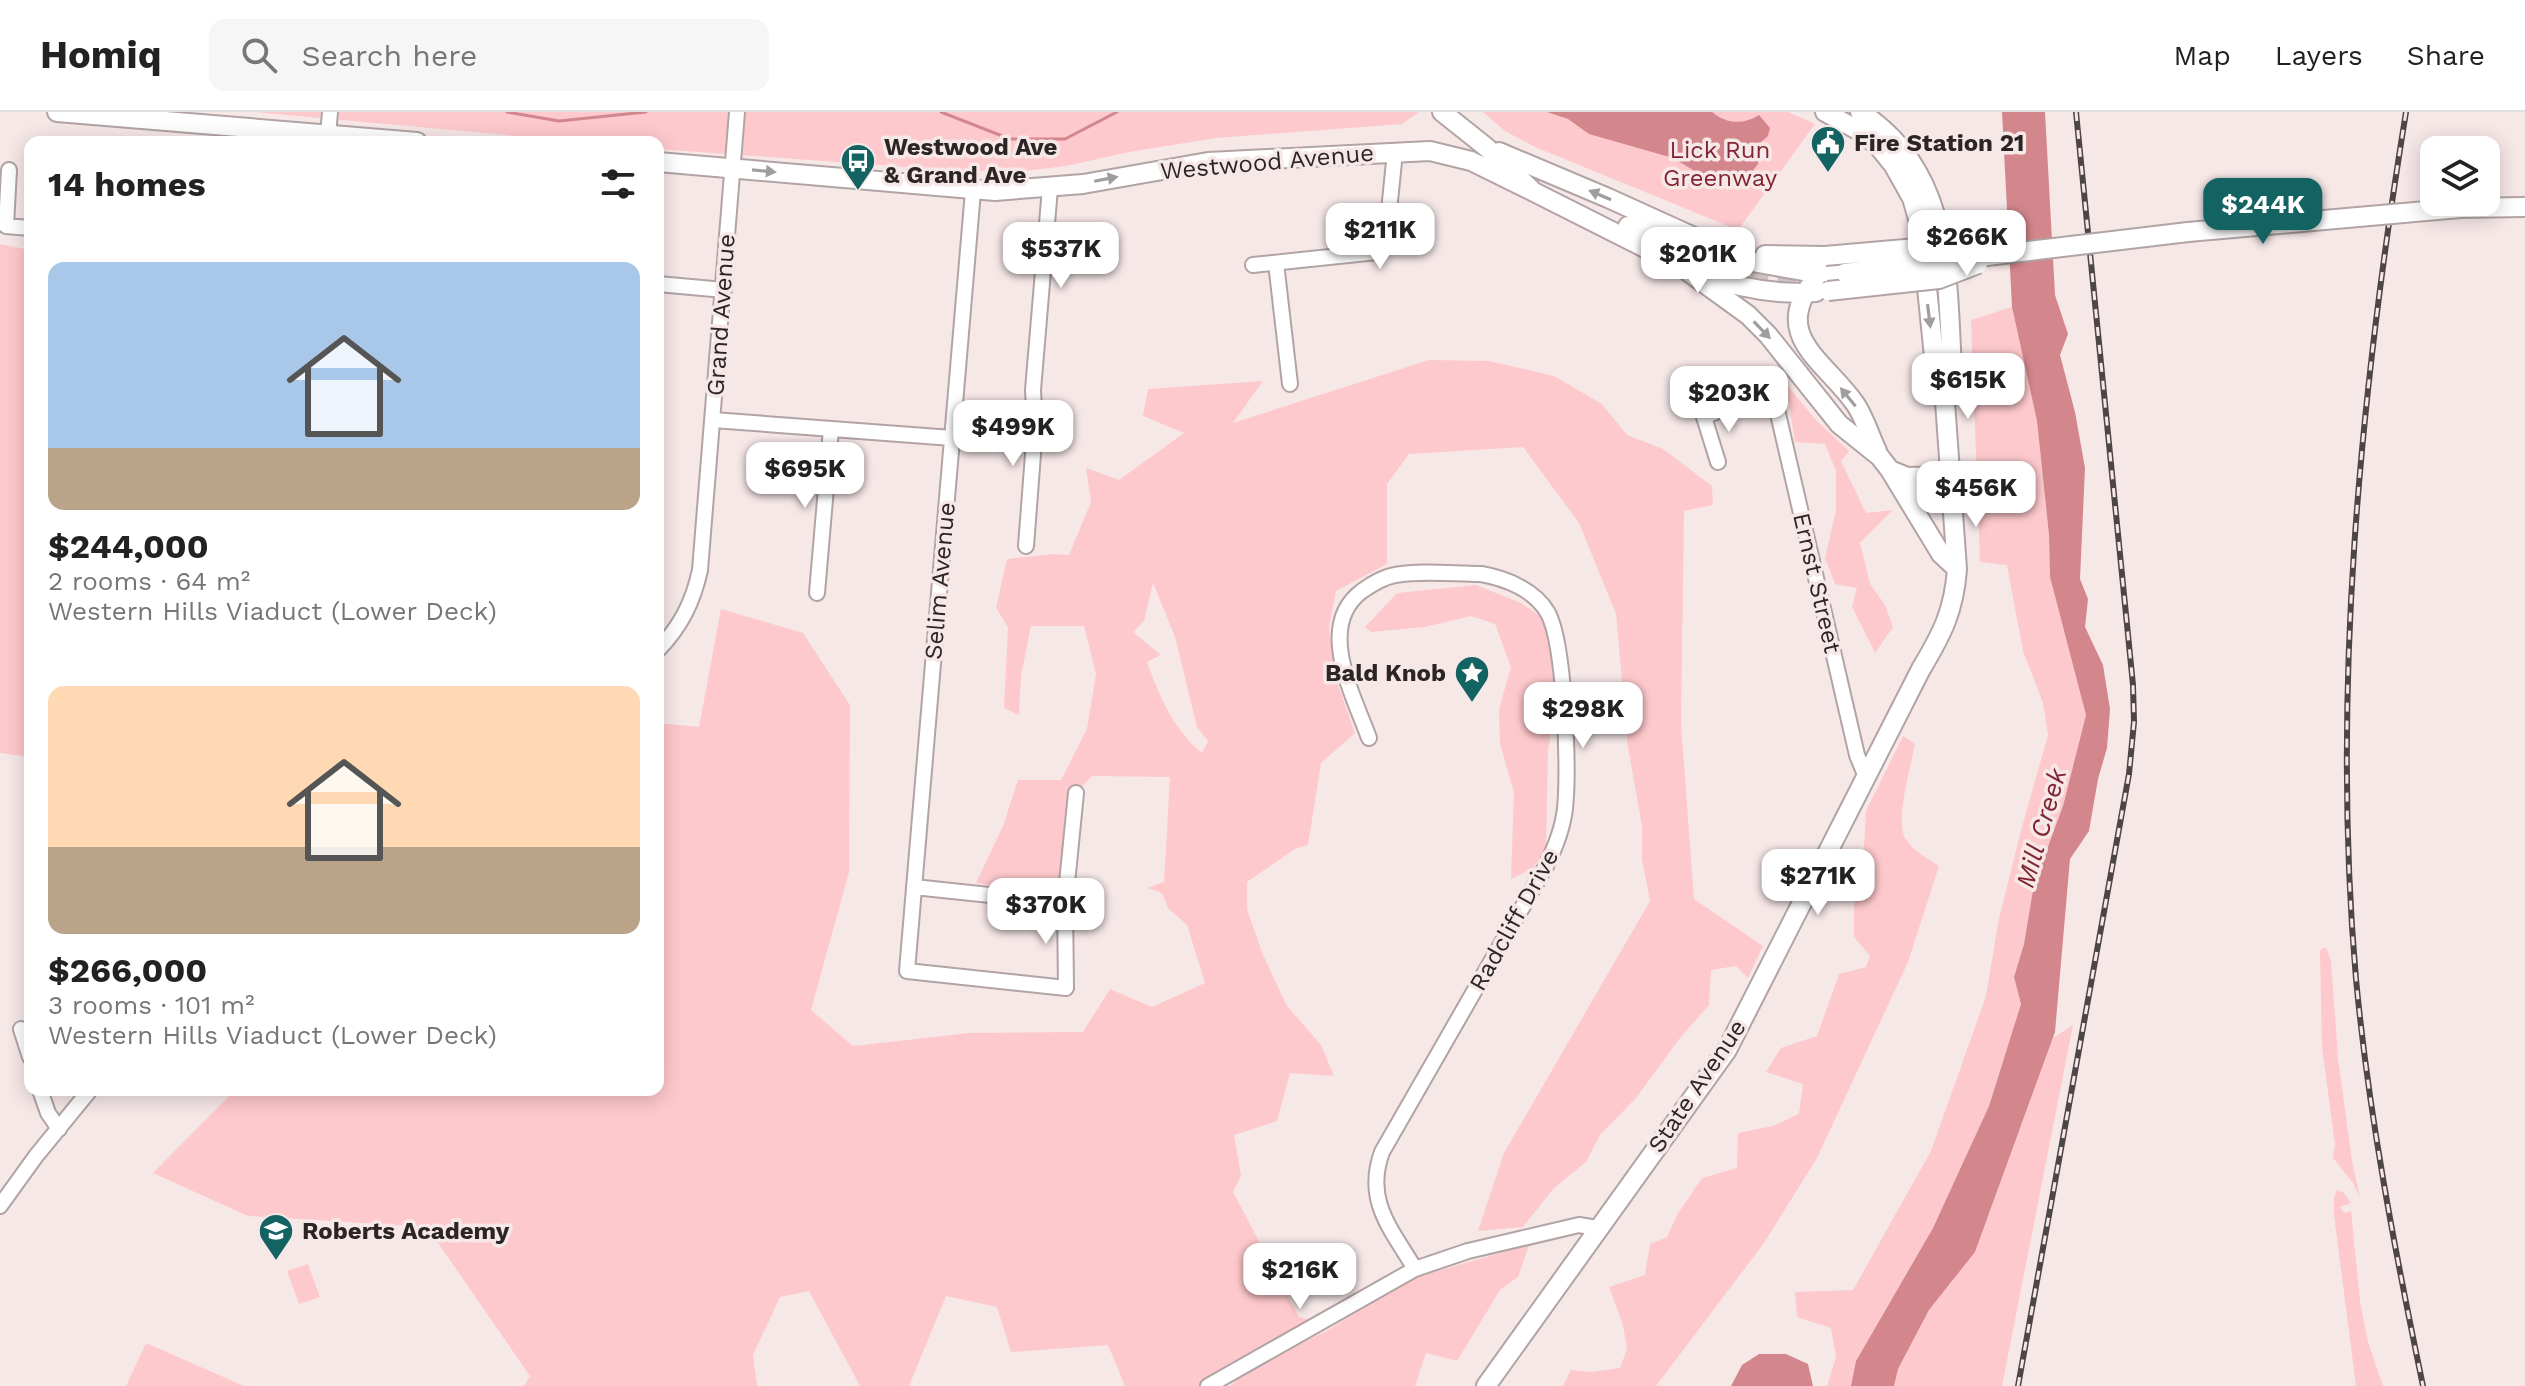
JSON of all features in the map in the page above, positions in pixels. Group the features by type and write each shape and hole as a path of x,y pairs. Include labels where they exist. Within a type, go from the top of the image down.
{"main road":[{"path":"57,112 329,121 392,136"},
{"name":"State Avenue","path":"1486,1386 1727,1050 1921,669 1945,628 1955,596 1957,569 1949,444 1945,402 1937,386 1921,229 1912,198 1894,166 1878,146 1861,132 1825,112"},
{"name":"State Avenue","path":"1860,112 1883,128 1903,149 1922,177 1937,215 1944,255 1953,385 1945,402"},
{"path":"1444,114 1486,147 1534,192"},
{"path":"1430,151 1444,145 1450,137 1451,126 1444,114"},
{"path":"1486,147 1608,198 1708,245 1733,269"},
{"name":"Westwood Avenue","path":"664,162 973,191 1050,188 1208,162 1430,151 1468,160 1679,265"},
{"path":"1510,169 1733,269 1768,266 1803,271 1823,280 2190,233 2449,210 2525,208"},
{"path":"1957,569 1941,554 1890,471 1856,406 1805,345 1797,330 1797,320 1823,280 2188,232 2446,209 2525,208"},
{"path":"1733,269 1778,256 1825,256 1928,247 2000,257"},
{"path":"1679,265 1823,280 1939,279 2000,257"},
{"path":"1679,265 1758,325 1839,424 1909,492 1952,484"},
{"path":"1920,478 1949,444"},
{"path":"1890,471 1952,484"}],"street":[{"name":"Grand Avenue","path":"664,643 689,608 697,584 737,112"},
{"path":"1253,265 1372,254 1381,249 1386,240 1395,152"},
{"path":"9,170 4,199 6,226 24,228"},
{"path":"1026,546 1035,428 1033,390 1050,188"},
{"name":"Selim Avenue","path":"973,191 907,971 1066,988 1065,903"},
{"path":"1276,263 1290,384"},
{"path":"664,285 724,290"},
{"name":"Ernst Street","path":"1718,462 1704,417 1772,388 1857,755 1866,777"},
{"path":"713,420 952,438"},
{"path":"817,593 831,429"},
{"name":"Radcliff Drive","path":"1369,738 1348,681 1339,644 1345,612 1353,598 1365,589 1393,575 1481,574 1495,576 1522,588 1547,612 1555,635 1562,682 1565,805 1560,832 1546,866 1377,1165 1379,1207 1415,1269"},
{"path":"914,887 1065,903 1076,793"},
{"path":"21,1029 24,1038"},
{"path":"42,1096 48,1113 59,1129"},
{"path":"0,1206 85,1096"},
{"path":"1208,1386 1415,1269 1468,1251 1579,1225 1597,1228"}],"green space":[{"path":"253,112 1419,112 1402,124 1216,138 1024,171 959,171 664,149 664,136 517,136"},
{"name":"Lick Run Greenway","path":"1483,112 1788,112 1815,124 1738,230 1535,147 1505,131"},
{"path":"0,244 24,249 24,756 0,753"},
{"path":"2012,307 2037,421 2049,535 2050,577 2086,715 2063,806 2034,884 2024,944 2014,977 2021,1004 1989,1106 1933,1228 1856,1361 1851,1386 1827,1386 1836,1357 1831,1328 1797,1317 1795,1292 1853,1290 1931,1151 1986,996 1998,923 2048,735 2043,703 2023,651 2007,565 1980,562 1971,320"},
{"path":"1429,360 1489,361 1554,376 1602,404 1627,435 1663,449 1712,486 1713,505 1684,511 1681,724 1694,899 1763,946 1748,978 1736,966 1711,970 1709,1005 1680,1038 1636,1098 1600,1135 1586,1162 1554,1188 1523,1227 1478,1231 1504,1153 1650,901 1642,859 1642,826 1628,747 1616,614 1579,523 1523,447 1409,454 1387,484 1387,564 1336,591 1329,627 1337,682 1355,733 1321,763 1308,845 1295,849 1247,882 1247,909 1263,955 1287,1006 1321,1045 1334,1076 1290,1073 1277,1121 1234,1135 1241,1176 1233,1192 1299,1317 1319,1322 1208,1386 1125,1386 1108,1345 1011,1352 997,1307 946,1296 909,1386 860,1386 809,1291 780,1297 753,1355 757,1386 524,1386 530,1376 427,1227 248,1216 153,1173 229,1096 664,1096 664,724 699,727 721,609 803,633 850,705 849,872 811,1010 853,1046 969,1033 1083,1032 1110,989 1152,1007 1205,983 1187,925 1168,908 1162,893 1147,888 1164,882 1170,777 1092,776 1072,797 1059,896 976,883 1003,826 1018,780 1061,780 1087,729 1096,674 1084,626 1031,626 1021,676 1019,715 1004,708 1008,627 996,608 1007,559 1069,555 1091,502 1086,468 1119,480 1184,433 1143,416 1148,389 1263,381 1233,423","holes":["1153,583 1175,637 1197,727 1208,741 1202,753 1175,723 1157,687 1147,662 1161,655 1133,632 1144,621"]},
{"path":"1786,384 1816,420 1849,451 1841,461 1866,513 1893,510 1860,543 1870,584 1885,605 1893,627 1875,653 1852,607 1857,588 1835,584 1825,558 1836,510 1836,471 1825,444 1795,442"},
{"path":"1476,585 1521,603 1543,618 1551,657 1555,707 1548,751 1546,850 1532,869 1511,879 1514,793 1500,743 1499,709 1511,667 1495,624 1471,616 1425,627 1371,632 1365,627 1397,593"},
{"path":"1903,736 1915,744 1907,778 1902,829 1912,847 1939,866 1908,962 1817,1158 1764,1243 1656,1386 1563,1386 1571,1370 1591,1372 1620,1368 1627,1349 1623,1325 1609,1287 1645,1275 1650,1244 1667,1237 1677,1215 1702,1178 1737,1168 1738,1133 1773,1126 1799,1114 1803,1084 1766,1072 1781,1048 1817,1036 1839,974 1866,967 1870,956 1854,937 1854,905 1867,877 1864,847 1866,811"},
{"path":"2326,948 2331,961 2338,1058 2360,1198 2353,1183 2333,1158 2335,1144 2322,1048 2320,951"},
{"path":"2073,1025 2002,1386 1894,1386 1898,1369 1929,1310 1975,1252 2053,1038"},
{"path":"2337,1190 2344,1193 2351,1203 2340,1207 2344,1213 2351,1211 2360,1301 2368,1342 2383,1386 2356,1386 2334,1215"},
{"path":"1529,1245 1518,1277 1500,1290 1457,1361 1426,1353 1415,1386 1230,1386 1240,1377 1325,1332 1409,1279"},
{"path":"308,1264 320,1297 299,1304 287,1271"},
{"path":"146,1343 244,1386 126,1386"}],"shaded area":[{"path":"1547,112 1712,112 1735,122 1759,115 1770,128 1768,136 1761,142 1758,164 1748,177 1732,185 1716,184 1673,158 1589,134 1568,119"},
{"path":"2002,112 2045,112 2055,295 2068,334 2060,355 2085,468 2080,579 2088,599 2085,627 2103,665 2110,709 2107,748 2089,831 2070,859 2055,1032 1975,1252 1929,1310 1898,1369 1894,1386 1851,1386 1856,1361 1933,1228 1989,1106 2021,1004 2014,977 2024,944 2034,884 2063,806 2086,715 2050,577 2049,535 2037,421 2012,307"},
{"path":"1759,1354 1786,1354 1808,1364 1813,1386 1731,1386 1742,1365"}],"waterway":[{"path":"507,112 559,121 646,112"},
{"path":"941,112 1010,139 1065,139 1117,112"}],"tunnel":[{"path":"1724,269 1775,276 1804,275"}],"railway":[{"path":"2018,1386 2129,774 2134,722 2133,685 2076,112"},
{"path":"2406,112 2363,435 2354,544 2347,763 2349,871 2361,1031 2384,1184 2423,1386"}],"place":[{"name":"Fire Station 21","path":"1828,174"},
{"name":"Westwood Ave & Grand Ave","path":"858,192"},
{"name":"Bald Knob","path":"1472,704"},
{"name":"Roberts Academy","path":"276,1262"}],"water label":[{"name":"Mill Creek","path":"2041,828"}]}
